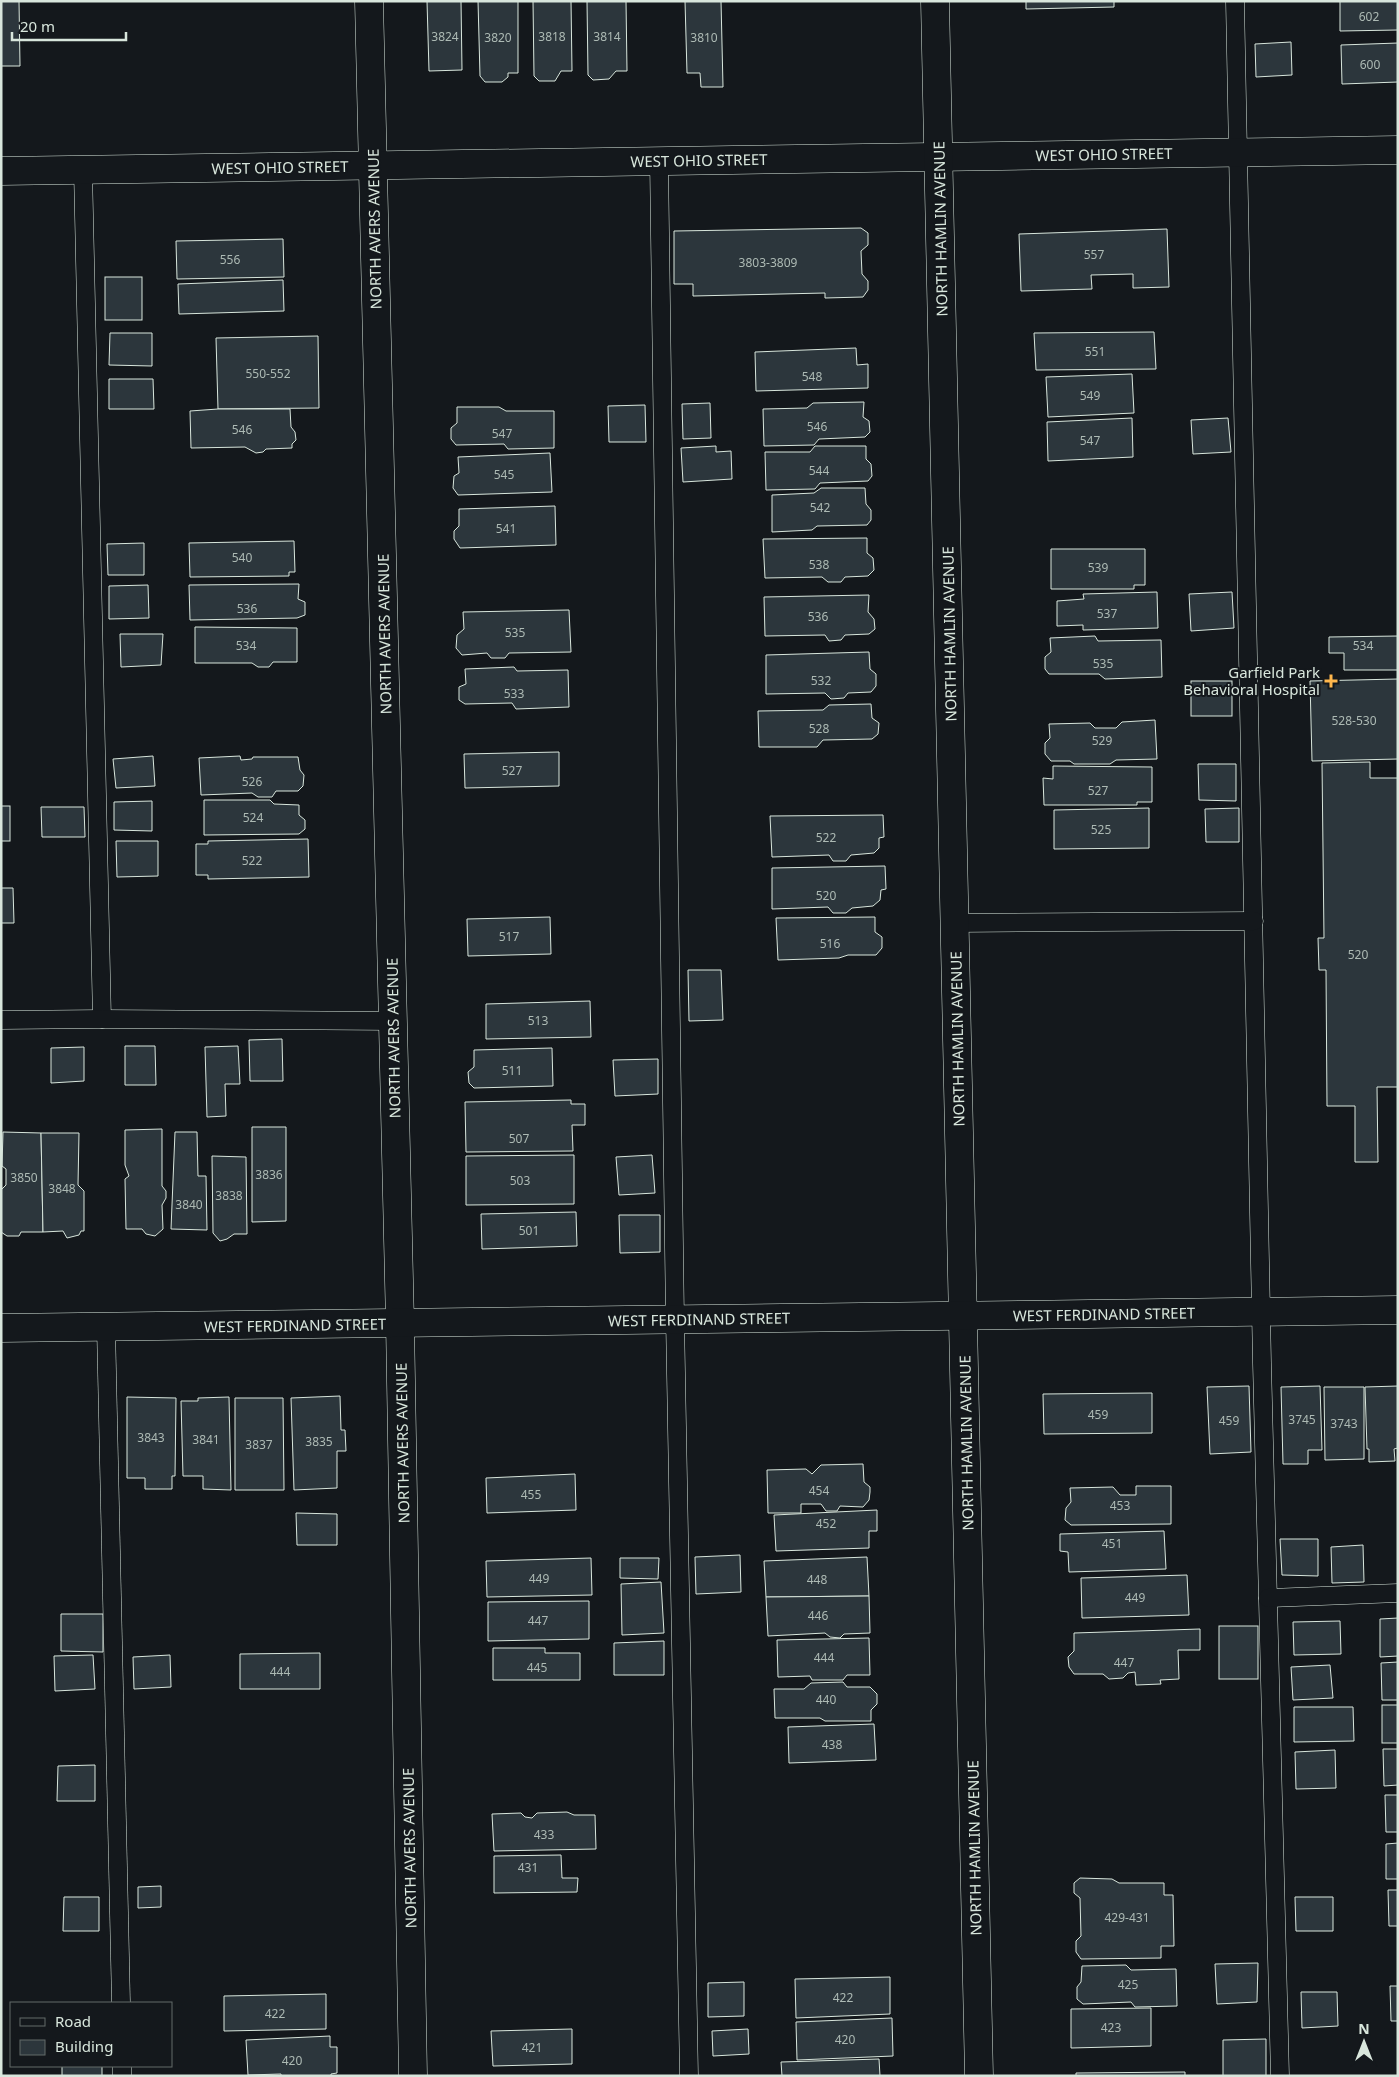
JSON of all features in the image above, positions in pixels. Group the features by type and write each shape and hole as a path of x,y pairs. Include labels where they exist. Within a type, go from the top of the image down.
{"street":[{"name":"NORTH AVERS AVENUE","path":"369,1 400,1323 413,2076"},
{"name":"NORTH HAMLIN AVENUE","path":"935,1 979,2076"},
{"name":"WEST OHIO STREET","path":"1,171 1398,150"},
{"name":"WEST FERDINAND STREET","path":"1,1328 1398,1310"}],"lane":[{"path":"1236,1 1261,1312 1280,2076"},
{"path":"658,161 675,1319 689,2076"},
{"path":"83,170 102,1019"},
{"path":"955,923 1254,921"},
{"path":"1,1020 393,1021"},
{"path":"106,1327 121,2002"},
{"path":"1268,1598 1398,1593"}],"building":[{"path":"1,1 19,1 20,66 1,66"},
{"path":"427,1 461,1 462,70 429,71"},
{"path":"478,1 518,1 518,73 508,73 508,77 502,82 485,82 480,76"},
{"path":"533,1 571,1 572,71 561,71 555,81 539,81 534,76"},
{"path":"587,1 626,1 627,71 616,71 609,79 593,80 588,75"},
{"path":"685,1 721,1 723,87 701,87 700,73 687,73"},
{"path":"1026,1 1114,1 1114,7 1026,9"},
{"path":"1340,1 1398,1 1398,30 1340,31"},
{"path":"1291,42 1292,75 1256,77 1255,44"},
{"path":"1398,43 1398,82 1342,84 1341,45"},
{"path":"861,228 868,233 868,245 861,251 862,274 868,281 868,290 863,297 825,298 825,293 693,296 693,284 674,284 674,231"},
{"path":"1167,229 1169,287 1133,288 1133,274 1091,275 1092,289 1021,291 1019,234"},
{"path":"283,239 284,277 177,279 176,241"},
{"path":"105,277 142,277 142,320 105,320"},
{"path":"283,280 284,311 179,314 178,284"},
{"path":"1154,332 1156,369 1036,370 1034,333"},
{"path":"110,333 152,333 152,366 109,365"},
{"path":"318,336 319,408 218,409 216,338"},
{"path":"856,348 857,365 868,364 868,388 756,391 755,352"},
{"path":"1132,374 1134,413 1048,417 1046,377"},
{"path":"109,379 153,379 154,409 109,409"},
{"path":"864,402 863,417 869,421 870,432 865,437 819,439 814,445 764,446 763,409 807,408 813,403"},
{"path":"710,403 711,438 683,439 682,404"},
{"path":"645,405 646,442 609,442 608,406"},
{"path":"457,407 499,407 506,411 554,411 554,448 508,449 504,444 456,445 451,439 451,428 457,423"},
{"path":"290,409 291,427 295,432 296,440 292,444 292,448 266,449 263,452 256,453 245,447 191,448 190,411"},
{"path":"1132,418 1133,457 1048,461 1047,422"},
{"path":"1228,418 1231,452 1193,454 1191,420"},
{"path":"716,446 716,452 731,451 732,479 683,482 681,448"},
{"path":"815,446 866,446 866,459 871,464 872,476 868,481 820,483 815,489 766,490 765,452 810,452"},
{"path":"550,453 552,492 458,495 453,488 454,476 459,473 458,457"},
{"path":"821,488 865,488 866,504 871,510 871,520 867,525 817,526 812,530 772,532 772,495 814,493"},
{"path":"555,506 556,545 460,548 454,539 454,531 459,526 459,509"},
{"path":"867,538 867,553 873,558 874,570 868,576 845,577 841,582 828,582 822,577 765,578 763,539"},
{"path":"294,541 295,572 289,572 289,576 190,577 189,543"},
{"path":"144,543 144,575 108,575 107,544"},
{"path":"1051,549 1145,549 1145,585 1134,585 1134,589 1051,589"},
{"path":"299,584 298,599 305,602 305,615 297,618 190,620 189,585"},
{"path":"148,585 149,618 109,619 109,586"},
{"path":"1157,592 1158,628 1083,630 1083,625 1057,626 1057,601 1084,599 1083,594"},
{"path":"1232,592 1234,628 1191,631 1189,594"},
{"path":"869,595 868,612 874,619 875,629 869,634 845,635 841,640 829,641 825,635 765,636 764,597"},
{"path":"569,610 571,652 509,653 505,658 491,658 487,653 462,655 456,648 457,635 464,629 463,612"},
{"path":"195,627 297,628 297,662 273,662 269,667 258,667 252,663 195,663"},
{"path":"120,634 163,634 161,665 121,667"},
{"path":"1095,636 1098,641 1161,640 1162,677 1105,679 1099,674 1049,674 1045,669 1045,657 1051,652 1050,638"},
{"path":"1398,636 1398,670 1344,670 1344,653 1329,653 1329,637"},
{"path":"869,652 870,669 876,674 876,686 871,692 848,693 844,698 831,699 825,693 766,694 766,655"},
{"path":"514,667 517,671 568,670 569,707 516,709 512,703 465,704 459,700 459,687 466,684 465,669"},
{"path":"1398,679 1398,759 1312,761 1310,681"},
{"path":"1191,681 1232,681 1232,716 1191,716"},
{"path":"871,704 872,718 879,723 878,734 872,739 823,740 817,747 759,747 758,711 823,710 829,705"},
{"path":"1155,720 1157,759 1116,760 1110,764 1074,764 1070,761 1051,761 1045,754 1045,743 1050,738 1049,724 1090,723 1095,728 1116,728 1122,722"},
{"path":"559,752 559,786 465,788 464,754"},
{"path":"153,756 155,786 116,788 113,759"},
{"path":"240,756 241,760 252,759 253,757 298,757 300,770 304,775 303,786 298,791 276,791 272,797 258,797 252,793 201,795 199,758"},
{"path":"1370,762 1370,778 1398,778 1398,1087 1377,1087 1378,1162 1355,1162 1355,1106 1327,1106 1326,970 1319,970 1318,938 1324,938 1322,763"},
{"path":"1198,764 1236,764 1236,801 1199,800"},
{"path":"1053,766 1152,767 1152,802 1137,802 1137,805 1044,805 1043,778 1053,779"},
{"path":"204,800 270,800 274,804 299,805 299,815 305,820 305,829 299,834 204,835"},
{"path":"152,801 152,831 114,830 114,802"},
{"path":"1,806 10,806 10,841 1,841"},
{"path":"41,807 84,807 85,837 42,837"},
{"path":"1149,808 1149,848 1054,849 1054,810"},
{"path":"1239,808 1239,842 1206,842 1205,809"},
{"path":"883,815 884,837 879,838 879,848 874,853 851,855 846,861 833,861 829,855 772,857 770,816"},
{"path":"308,839 309,877 208,879 208,875 196,875 196,844 208,844 208,841"},
{"path":"116,841 158,841 158,876 117,877"},
{"path":"885,866 886,889 881,890 880,900 873,906 852,908 846,913 833,913 828,907 772,909 772,868"},
{"path":"1,888 13,888 14,923 1,923"},
{"path":"550,917 551,954 468,956 467,919"},
{"path":"875,917 875,932 882,937 882,948 876,955 778,960 776,918"},
{"path":"688,970 721,970 723,1020 689,1021"},
{"path":"590,1001 591,1037 486,1039 486,1004"},
{"path":"282,1039 283,1081 250,1081 249,1040"},
{"path":"125,1046 155,1046 156,1085 125,1085"},
{"path":"238,1046 240,1084 225,1084 226,1116 207,1117 205,1047"},
{"path":"84,1047 84,1081 51,1083 51,1048"},
{"path":"552,1048 553,1086 474,1088 469,1083 468,1072 474,1067 474,1050"},
{"path":"658,1059 658,1094 615,1096 613,1060"},
{"path":"571,1100 571,1104 585,1104 585,1125 572,1125 573,1151 466,1152 465,1102"},
{"path":"252,1127 286,1127 286,1221 252,1222"},
{"path":"162,1129 162,1186 166,1191 166,1198 162,1205 163,1229 155,1236 146,1234 142,1229 126,1229 125,1179 129,1176 125,1165 125,1130"},
{"path":"3,1132 41,1133 43,1232 21,1232 19,1236 7,1236 1,1232 1,1190 6,1185 6,1169 2,1166"},
{"path":"175,1132 197,1132 198,1176 206,1176 207,1230 171,1229"},
{"path":"41,1133 79,1133 78,1185 84,1191 84,1231 81,1231 79,1235 67,1238 63,1231 43,1232"},
{"path":"574,1155 574,1204 466,1205 466,1156"},
{"path":"652,1155 655,1193 619,1195 616,1157"},
{"path":"212,1156 246,1157 247,1234 234,1234 220,1241 213,1233"},
{"path":"576,1212 577,1246 482,1249 481,1214"},
{"path":"619,1215 660,1215 660,1252 620,1253"},
{"path":"1249,1386 1251,1452 1210,1454 1207,1387"},
{"path":"1320,1386 1322,1450 1308,1450 1308,1464 1283,1464 1281,1387"},
{"path":"1398,1386 1398,1448 1394,1449 1395,1461 1369,1462 1365,1387"},
{"path":"1324,1387 1364,1387 1364,1459 1325,1460"},
{"path":"1152,1393 1152,1433 1044,1434 1043,1394"},
{"path":"340,1396 341,1430 345,1430 346,1451 337,1451 337,1488 294,1490 291,1398"},
{"path":"127,1397 176,1398 175,1476 172,1476 172,1489 145,1489 145,1478 127,1478"},
{"path":"229,1397 231,1490 203,1489 203,1476 183,1476 181,1401 198,1401 198,1398"},
{"path":"235,1398 283,1398 284,1490 235,1490"},
{"path":"863,1464 864,1482 870,1487 870,1492 869,1500 863,1507 840,1506 837,1511 826,1511 821,1504 801,1504 801,1513 768,1513 767,1470 806,1469 812,1474 821,1465"},
{"path":"575,1474 576,1510 487,1513 486,1478"},
{"path":"1136,1486 1171,1486 1171,1524 1071,1525 1065,1520 1066,1508 1071,1502 1070,1488 1113,1487 1120,1495 1136,1495"},
{"path":"877,1510 877,1531 869,1531 869,1548 776,1551 774,1515"},
{"path":"296,1513 337,1514 337,1545 297,1545"},
{"path":"1164,1531 1166,1569 1069,1572 1068,1552 1060,1551 1060,1534"},
{"path":"1280,1539 1318,1539 1318,1576 1282,1575"},
{"path":"1363,1545 1364,1582 1332,1583 1331,1547"},
{"path":"740,1555 741,1592 696,1594 695,1557"},
{"path":"867,1557 869,1596 766,1597 764,1561"},
{"path":"591,1558 592,1595 487,1597 486,1561"},
{"path":"620,1558 659,1558 658,1579 620,1578"},
{"path":"1187,1575 1189,1615 1082,1618 1081,1578"},
{"path":"661,1582 664,1633 622,1635 621,1584"},
{"path":"869,1596 870,1633 844,1634 840,1638 830,1637 825,1633 768,1636 766,1597"},
{"path":"589,1601 589,1639 488,1641 488,1602"},
{"path":"61,1614 103,1614 103,1652 61,1651"},
{"path":"1398,1618 1398,1656 1380,1657 1380,1619"},
{"path":"1340,1621 1341,1654 1294,1655 1293,1622"},
{"path":"1219,1626 1258,1626 1258,1679 1219,1679"},
{"path":"1200,1629 1200,1650 1178,1650 1179,1679 1160,1680 1161,1684 1136,1685 1135,1672 1128,1673 1123,1678 1109,1679 1103,1674 1074,1674 1069,1667 1068,1657 1074,1651 1074,1633"},
{"path":"869,1638 870,1675 847,1675 843,1680 812,1680 810,1676 778,1677 777,1640"},
{"path":"664,1641 664,1675 614,1675 614,1643"},
{"path":"493,1648 545,1648 545,1653 580,1653 580,1680 493,1680"},
{"path":"320,1653 320,1689 240,1689 240,1654"},
{"path":"93,1655 95,1689 55,1691 54,1656"},
{"path":"170,1655 171,1687 134,1689 133,1657"},
{"path":"1398,1662 1398,1700 1382,1700 1381,1663"},
{"path":"1330,1665 1333,1698 1293,1700 1291,1667"},
{"path":"843,1682 847,1687 870,1687 877,1694 877,1704 871,1710 871,1721 775,1718 774,1689 804,1689 811,1683"},
{"path":"1382,1705 1398,1705 1398,1743 1382,1743"},
{"path":"1294,1707 1353,1707 1354,1741 1294,1742"},
{"path":"874,1724 876,1760 789,1763 788,1727"},
{"path":"1383,1749 1398,1749 1398,1785 1384,1786"},
{"path":"1335,1750 1336,1788 1296,1789 1295,1752"},
{"path":"95,1765 95,1801 57,1801 58,1766"},
{"path":"1385,1795 1398,1795 1398,1832 1386,1832"},
{"path":"567,1812 574,1815 595,1815 596,1849 494,1851 492,1814 521,1813 525,1817 532,1818 537,1813"},
{"path":"1398,1843 1398,1879 1386,1879 1386,1844"},
{"path":"561,1855 562,1878 578,1878 577,1892 494,1893 494,1856"},
{"path":"1080,1878 1112,1879 1119,1883 1164,1883 1164,1895 1173,1895 1174,1946 1161,1946 1161,1958 1081,1959 1076,1952 1076,1941 1081,1936 1080,1898 1074,1893 1074,1883"},
{"path":"161,1886 161,1907 138,1908 138,1887"},
{"path":"1388,1890 1398,1890 1398,1926 1389,1926"},
{"path":"64,1897 99,1897 99,1931 63,1931"},
{"path":"1295,1897 1333,1897 1333,1931 1296,1931"},
{"path":"1258,1963 1257,2002 1217,2004 1215,1964"},
{"path":"1126,1965 1131,1970 1176,1969 1177,2006 1135,2007 1131,2002 1083,2004 1077,1999 1077,1987 1081,1982 1082,1966"},
{"path":"890,1977 890,2014 796,2018 795,1979"},
{"path":"744,1982 744,2016 708,2017 708,1983"},
{"path":"1390,1986 1398,1986 1398,2021 1391,2021"},
{"path":"1301,1992 1337,1992 1338,2026 1302,2028"},
{"path":"326,1994 326,2029 224,2031 224,1996"},
{"path":"1151,2008 1151,2046 1071,2048 1071,2009"},
{"path":"892,2018 893,2056 797,2060 796,2022"},
{"path":"572,2029 572,2064 493,2066 491,2031"},
{"path":"748,2029 749,2054 713,2056 712,2031"},
{"path":"330,2036 330,2047 337,2047 337,2073 331,2074 331,2076 248,2075 246,2040"},
{"path":"1266,2039 1266,2076 1223,2076 1223,2040"},
{"path":"879,2059 880,2076 782,2076 781,2062"},
{"path":"62,2067 102,2067 102,2076 62,2076"},
{"path":"1185,2072 1185,2076 1076,2076 1076,2073"}],"place":[{"name":"Garfield Park Behavioral Hospital","path":"1331,681"}]}
